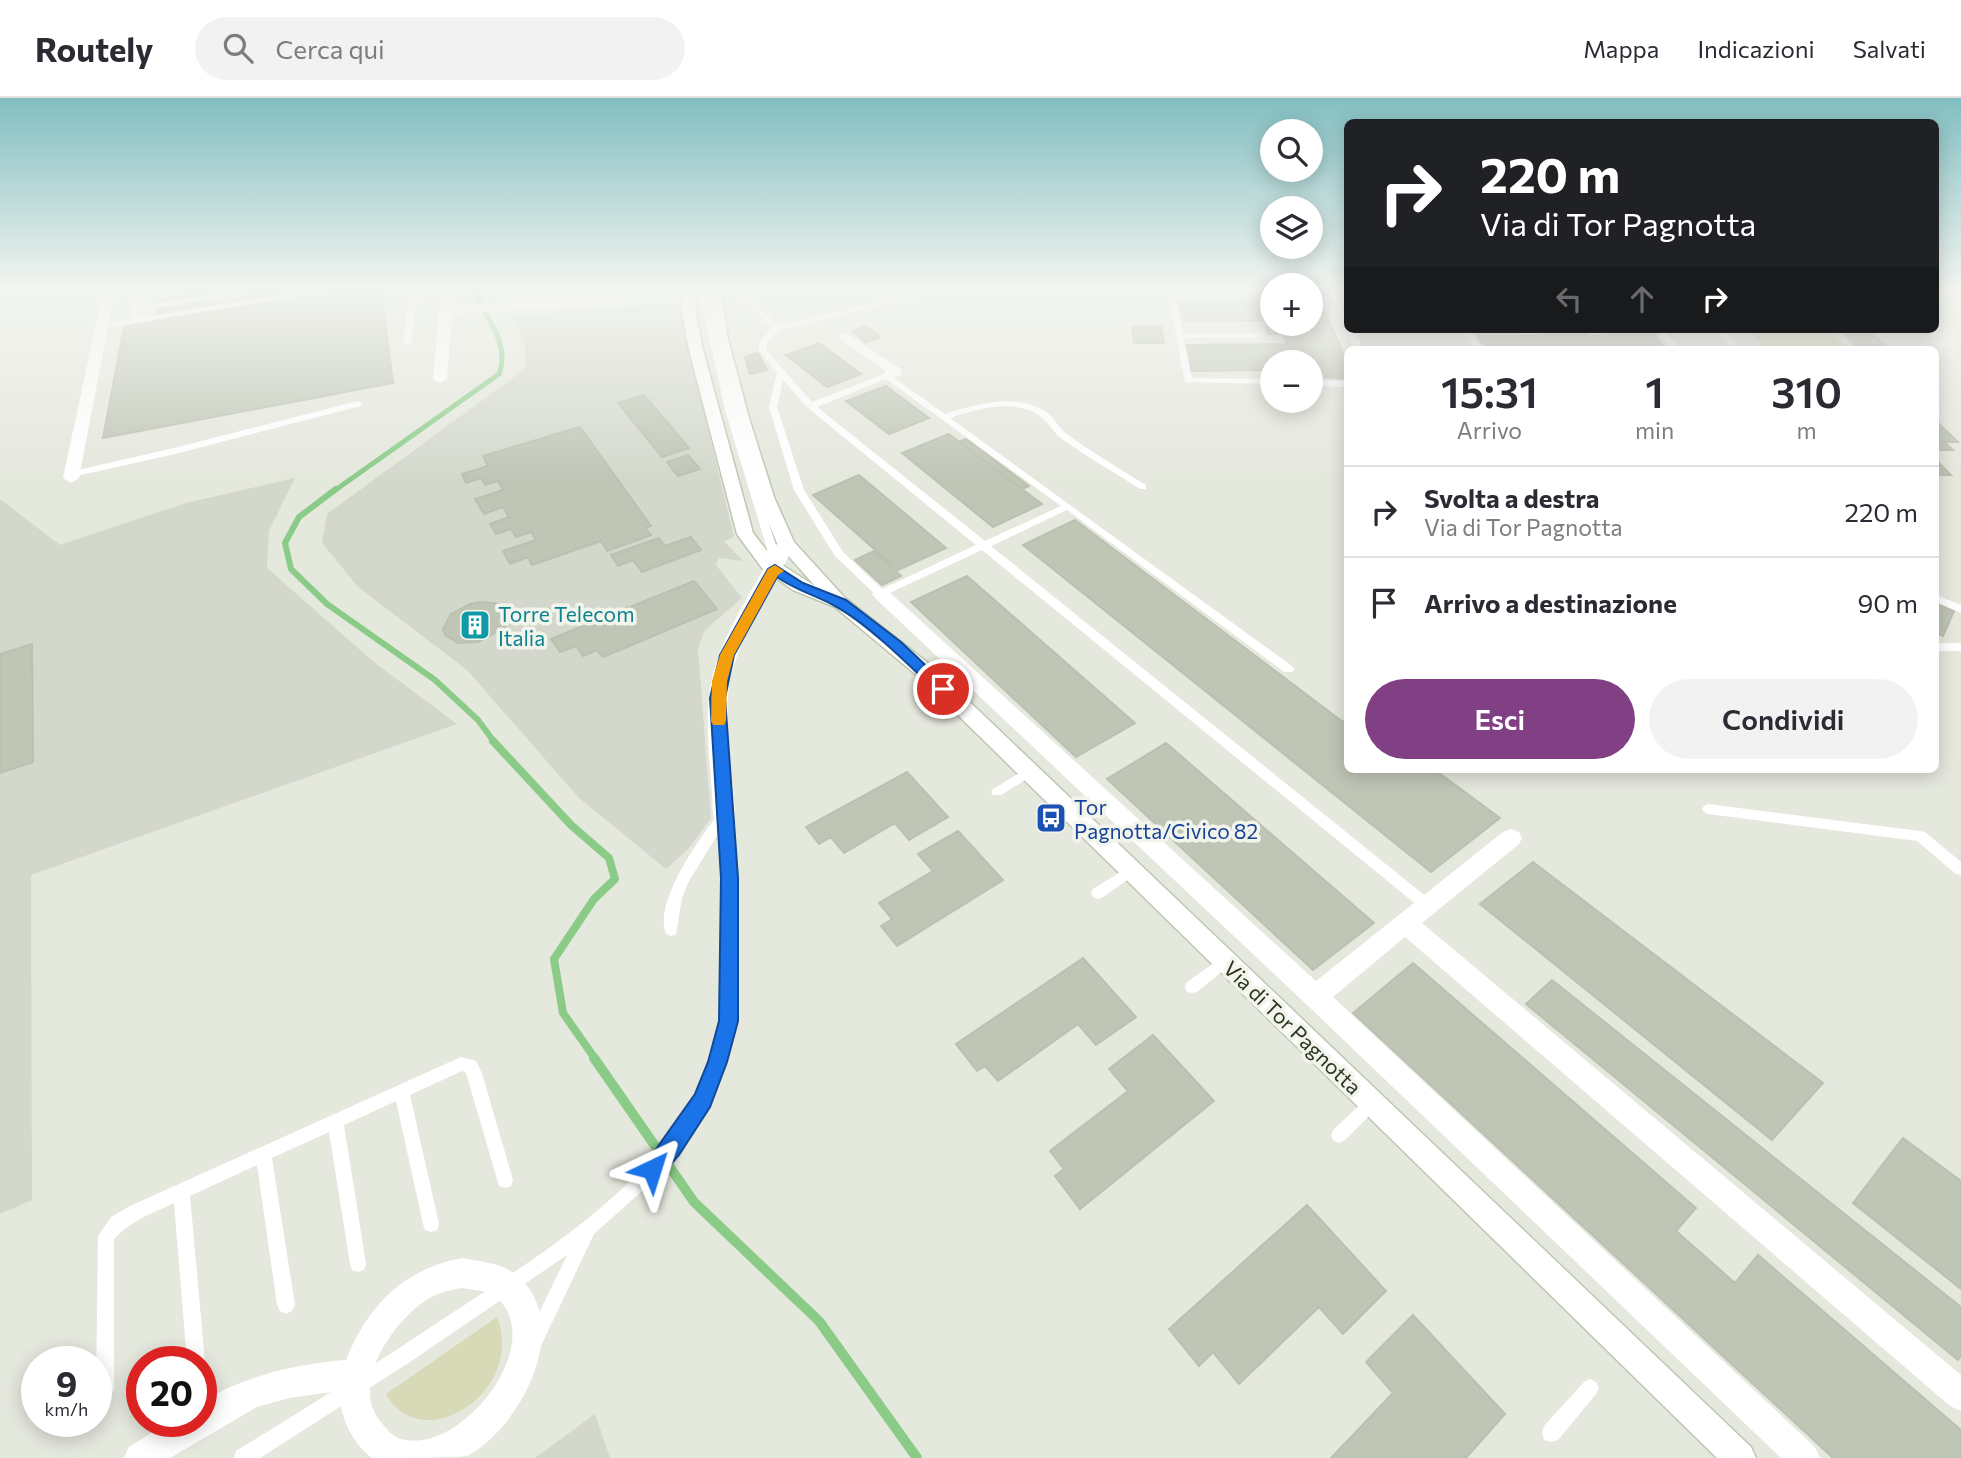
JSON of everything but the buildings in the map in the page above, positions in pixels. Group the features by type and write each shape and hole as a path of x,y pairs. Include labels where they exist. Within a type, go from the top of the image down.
{"street":[{"path":"71,476 96,353"},
{"path":"440,379 442,353"},
{"name":"Via di Tor Pagnotta","path":"697,353 746,534 761,557 775,569 799,586 841,603"},
{"name":"Via di Tor Pagnotta","path":"722,353 765,491 786,544 841,603 926,672 1372,1103 1725,1453"},
{"path":"870,353 896,372 887,376"},
{"path":"724,815 718,698 720,681 733,643 775,569 786,544"},
{"path":"881,594 1315,996 1804,1458"},
{"path":"1315,996 1511,838"},
{"path":"1406,924 1961,1395"},
{"path":"471,1273 488,1276 507,1287 520,1304 527,1333 526,1353 518,1379 502,1407 472,1436 443,1451 415,1456 392,1452 370,1436 358,1413 356,1381 367,1345 379,1325 404,1299 424,1285 452,1275 471,1273"},
{"path":"217,1413 267,1388 304,1379 356,1381"},
{"path":"140,1458 175,1437"}],"lane":[{"path":"717,353 722,380 772,548 775,569"},
{"path":"765,353 811,406 1428,906"},
{"path":"1183,353 1188,380 1260,382"},
{"path":"781,372 773,407 799,490 839,554 881,594 1068,506"},
{"path":"811,406 887,376 1288,669"},
{"path":"1323,383 1344,384"},
{"path":"71,476 358,404"},
{"path":"943,417 989,406 1025,405 1057,425 1061,435 1143,487"},
{"name":"Via di Tor Pagnotta","path":"766,531 786,544"},
{"path":"1939,599 1961,609"},
{"path":"1939,647 1961,647"},
{"path":"998,792 1029,772"},
{"path":"1707,809 1920,836 1961,870"},
{"path":"671,930 673,901 679,885 724,815"},
{"path":"243,1458 356,1381 507,1287 590,1226 659,1162 688,1125 718,1062 728,1021 730,878 724,815"},
{"path":"1098,893 1131,870"},
{"path":"1192,987 1225,961"},
{"path":"105,1346 106,1236 117,1223 181,1191 461,1064 471,1066 505,1180"},
{"path":"401,1091 431,1224"},
{"path":"1339,1135 1372,1103"},
{"path":"335,1121 358,1264"},
{"path":"263,1154 286,1305"},
{"path":"181,1191 195,1346"},
{"path":"518,1379 590,1226"},
{"path":"1551,1433 1590,1388"}],"shaded area":[{"path":"525,353 690,353 734,537 724,541 743,561 719,558 716,565 742,598 705,630 698,648 711,818 689,848 666,869 579,798 467,670 358,587 322,543 327,514 525,369"},
{"path":"295,478 269,531 267,568 375,663 457,724 31,875 32,1200 0,1214 0,499 60,545 186,503"},
{"path":"595,1414 610,1458 535,1458"}],"green space":[{"path":"497,1317 502,1345 497,1370 484,1392 466,1408 444,1418 422,1420 402,1412 386,1394"}],"waterway":[{"path":"334,491 499,374 502,353"},
{"path":"336,489 299,517 285,543 291,569 327,604 435,680 478,720 495,743"},
{"path":"493,741 571,825 609,858 615,879 594,899 554,959 563,1013 596,1060"},
{"path":"594,1058 694,1202 819,1321 917,1458"}],"slow traffic":[{"path":"719,721 720,681 727,655 775,569 777,571"}],"place":[{"name":"Torre Telecom Italia","path":"475,625"},
{"name":"Tor Pagnotta/Civico 82","path":"1051,818"}],"route":[{"path":"652,1169 672,1148 702,1100 718,1062 728,1021 730,878 718,698 727,655 775,569 799,586 841,603 896,646 943,689"}]}
